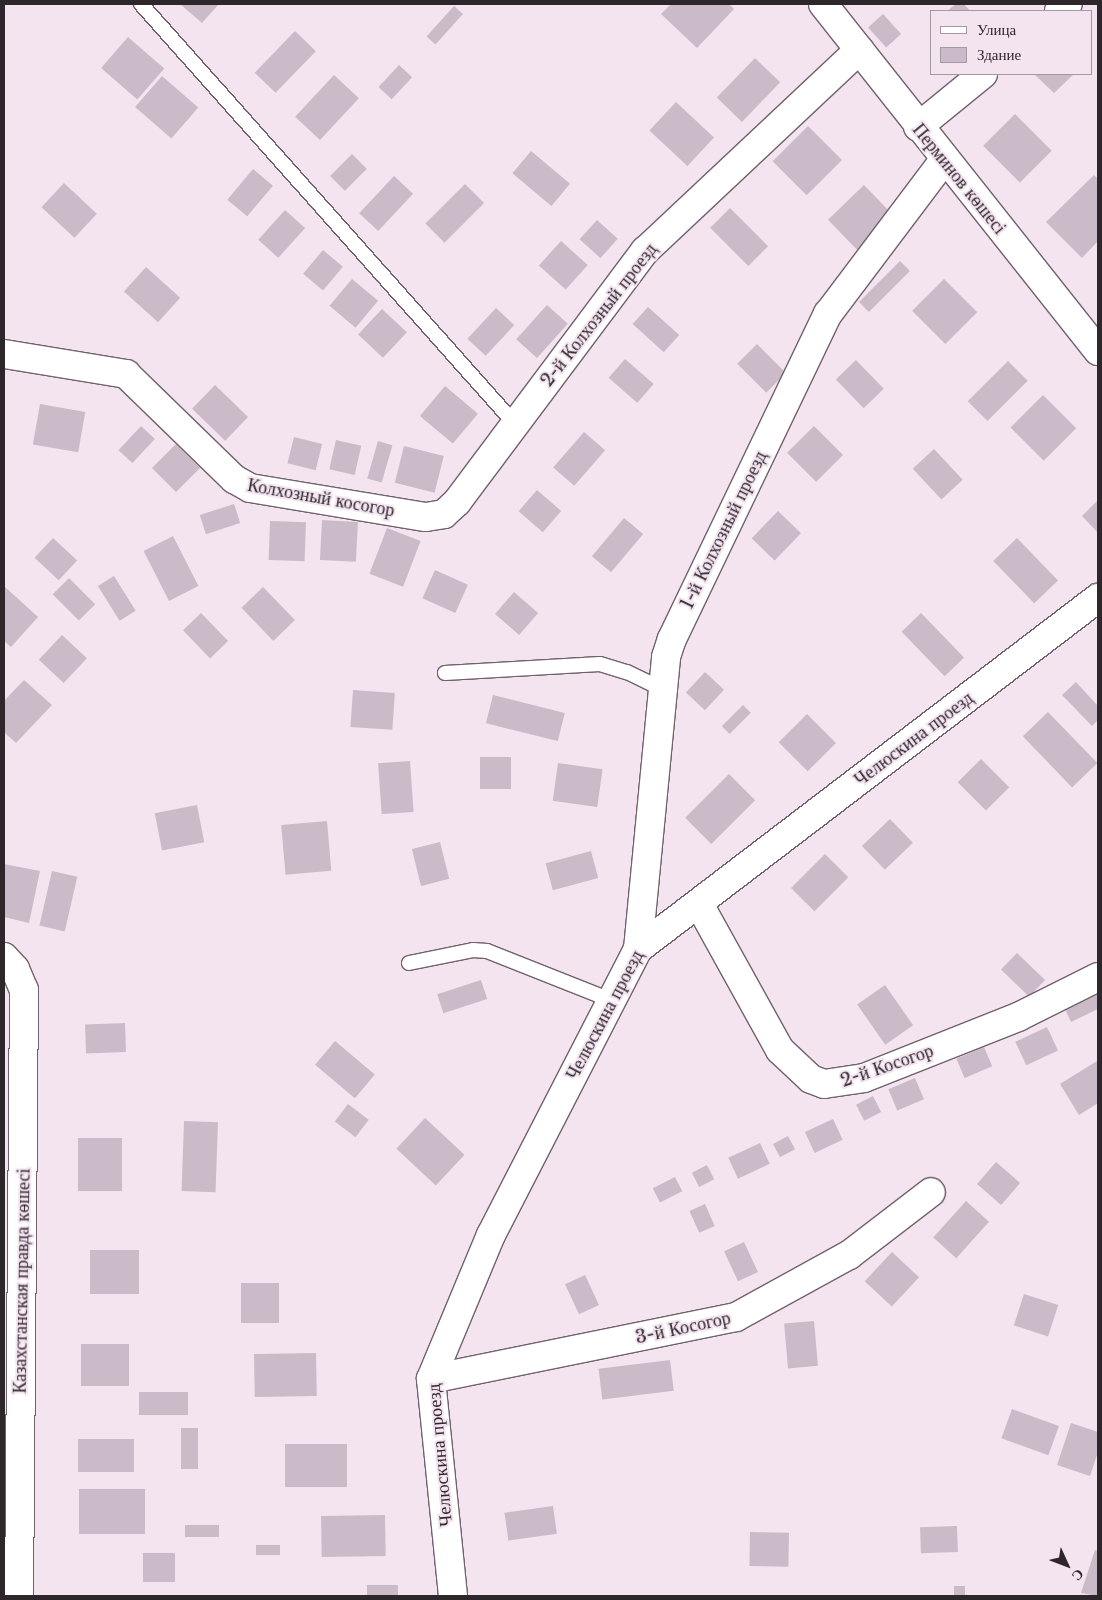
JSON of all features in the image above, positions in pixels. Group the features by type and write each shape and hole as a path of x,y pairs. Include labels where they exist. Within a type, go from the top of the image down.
{"street":[{"name":"Перминов көшесі","path":"823,4 944,160 1098,351"},
{"name":"2-й Колхозный проезд","path":"444,514 458,502 645,251 858,50"},
{"path":"918,127 982,75"},
{"name":"1-й Колхозный проезд","path":"638,949 666,657 675,630 828,314 944,160"},
{"name":"Колхозный косогор","path":"4,354 126,374 234,479 250,488 426,516 444,514"},
{"name":"Челюскина проезд","path":"452,1596 431,1379 491,1235 638,949 1098,598"},
{"name":"2-й Косогор","path":"699,904 780,1050 811,1079 824,1084 864,1078 1018,1017 1098,977"},
{"name":"Казахстанская правда көшесі","path":"9,963 24,990 19,1596"},
{"name":"3-й Косогор","path":"431,1379 736,1317 849,1255 931,1192"}],"lane":[{"path":"141,4 516,424"},
{"path":"445,673 600,664 627,672 664,690"},
{"path":"409,963 473,950 487,951 611,1000"}],"building":[{"path":"180,4 219,4 202,23"},
{"path":"671,4 729,4 734,9 697,48 661,14"},
{"path":"956,4 964,4 969,10 948,10"},
{"path":"454,6 463,14 435,44 427,36"},
{"path":"883,14 901,34 886,47 868,27"},
{"path":"295,31 316,51 276,93 255,73"},
{"path":"128,37 164,68 137,99 101,68"},
{"path":"755,58 780,82 742,122 717,98"},
{"path":"399,65 412,77 392,99 379,87"},
{"path":"334,75 359,98 320,140 295,117"},
{"path":"1035,75 1073,75 1054,93"},
{"path":"162,76 198,107 171,138 135,107"},
{"path":"676,102 714,137 687,166 649,131"},
{"path":"1015,114 1052,151 1020,183 983,146"},
{"path":"808,126 842,160 807,195 773,161"},
{"path":"531,151 570,184 551,206 512,173"},
{"path":"352,154 367,169 345,191 330,176"},
{"path":"253,169 273,186 247,216 227,200"},
{"path":"1094,175 1098,179 1098,241 1082,258 1046,222"},
{"path":"394,176 413,194 378,231 359,213"},
{"path":"64,183 97,214 74,238 41,207"},
{"path":"465,184 484,203 444,243 425,224"},
{"path":"864,185 893,215 857,250 828,220"},
{"path":"730,208 768,246 748,266 710,228"},
{"path":"285,210 305,228 278,258 258,240"},
{"path":"597,220 618,239 600,258 580,239"},
{"path":"561,241 588,265 566,290 539,266"},
{"path":"323,250 343,267 323,290 303,274"},
{"path":"900,261 910,271 869,312 859,302"},
{"path":"146,267 180,298 158,322 124,292"},
{"path":"352,279 378,301 356,328 330,306"},
{"path":"944,279 977,312 945,344 912,311"},
{"path":"547,305 568,324 537,358 516,339"},
{"path":"648,307 679,335 664,352 633,324"},
{"path":"496,308 514,325 486,356 467,339"},
{"path":"382,309 407,332 383,358 358,335"},
{"path":"757,344 786,373 766,393 737,364"},
{"path":"625,359 654,384 637,403 609,378"},
{"path":"856,360 884,389 864,408 836,379"},
{"path":"1008,361 1028,381 987,421 968,401"},
{"path":"215,385 248,417 225,441 192,409"},
{"path":"445,386 478,414 453,444 420,416"},
{"path":"1043,395 1076,428 1044,461 1010,428"},
{"path":"40,404 85,412 78,452 33,444"},
{"path":"141,426 155,439 132,463 118,450"},
{"path":"814,426 843,455 816,482 787,453"},
{"path":"584,432 605,450 574,486 553,467"},
{"path":"294,437 322,444 316,470 287,463"},
{"path":"336,440 361,446 355,475 329,469"},
{"path":"378,441 392,445 382,483 367,478"},
{"path":"176,444 200,468 176,492 152,468"},
{"path":"404,446 444,456 435,493 395,483"},
{"path":"934,449 963,480 941,499 913,469"},
{"path":"537,490 561,511 543,532 519,511"},
{"path":"1098,500 1098,533 1082,516"},
{"path":"234,504 240,523 206,534 200,515"},
{"path":"778,511 801,533 775,561 752,538"},
{"path":"624,518 643,534 611,572 592,556"},
{"path":"322,520 358,522 356,562 320,560"},
{"path":"270,521 306,522 305,561 269,560"},
{"path":"387,528 421,541 403,587 369,574"},
{"path":"173,536 198,586 169,601 144,551"},
{"path":"53,538 77,561 59,580 35,558"},
{"path":"1017,538 1058,580 1034,603 993,561"},
{"path":"435,570 468,585 455,613 422,598"},
{"path":"114,576 136,611 120,621 98,586"},
{"path":"69,578 95,604 79,620 53,594"},
{"path":"4,586 38,617 11,647 4,641"},
{"path":"263,587 295,620 273,641 241,608"},
{"path":"514,592 538,613 519,635 495,614"},
{"path":"201,613 228,641 210,658 183,630"},
{"path":"921,613 964,658 945,676 902,632"},
{"path":"62,635 87,658 64,683 39,660"},
{"path":"705,672 724,690 705,710 686,692"},
{"path":"24,680 52,705 16,743 4,732 4,701"},
{"path":"1076,682 1098,706 1098,720 1092,726 1062,695"},
{"path":"353,690 395,693 392,730 350,727"},
{"path":"493,695 565,713 558,741 486,723"},
{"path":"743,705 751,713 730,734 722,726"},
{"path":"1048,712 1097,763 1072,787 1023,736"},
{"path":"807,714 836,743 808,771 779,742"},
{"path":"480,757 511,757 511,789 480,789"},
{"path":"981,759 1009,787 986,811 958,782"},
{"path":"410,761 414,812 382,814 378,763"},
{"path":"558,763 603,769 597,807 553,801"},
{"path":"729,774 755,800 711,844 685,818"},
{"path":"197,805 204,842 162,851 155,813"},
{"path":"890,819 913,843 885,870 862,846"},
{"path":"327,821 331,871 286,875 281,825"},
{"path":"440,842 449,879 421,886 412,849"},
{"path":"591,851 598,878 553,890 546,863"},
{"path":"825,854 848,877 814,911 791,888"},
{"path":"4,864 40,871 29,923 4,917"},
{"path":"52,871 77,877 65,931 39,926"},
{"path":"1017,953 1045,980 1029,997 1001,970"},
{"path":"481,980 487,999 443,1013 437,994"},
{"path":"885,985 913,1025 885,1045 857,1005"},
{"path":"1098,994 1098,1009 1071,1022 1065,1009"},
{"path":"125,1023 126,1052 86,1053 85,1024"},
{"path":"1047,1027 1058,1051 1026,1065 1015,1042"},
{"path":"335,1041 375,1074 355,1098 315,1065"},
{"path":"984,1047 992,1066 965,1078 956,1059"},
{"path":"1097,1061 1098,1103 1079,1115 1060,1084"},
{"path":"915,1078 924,1099 897,1111 888,1089"},
{"path":"873,1096 881,1112 864,1121 856,1105"},
{"path":"348,1104 369,1120 356,1137 335,1122"},
{"path":"425,1118 464,1155 436,1186 396,1149"},
{"path":"833,1119 843,1140 815,1153 805,1132"},
{"path":"184,1121 218,1122 216,1192 182,1191"},
{"path":"788,1136 795,1149 780,1157 773,1144"},
{"path":"78,1138 122,1138 122,1191 78,1191"},
{"path":"760,1143 770,1164 738,1179 728,1158"},
{"path":"996,1162 1020,1183 1001,1205 977,1184"},
{"path":"707,1165 714,1179 699,1187 692,1173"},
{"path":"675,1177 682,1191 660,1203 653,1188"},
{"path":"966,1201 989,1222 956,1258 933,1237"},
{"path":"705,1204 715,1226 699,1233 689,1211"},
{"path":"744,1242 758,1272 738,1281 724,1251"},
{"path":"90,1250 139,1250 139,1294 90,1294"},
{"path":"892,1252 919,1277 892,1306 865,1281"},
{"path":"585,1275 599,1305 579,1314 565,1284"},
{"path":"241,1283 279,1283 279,1323 241,1323"},
{"path":"1024,1294 1058,1305 1048,1337 1014,1325"},
{"path":"814,1321 818,1366 788,1368 784,1324"},
{"path":"81,1344 129,1344 129,1386 81,1386"},
{"path":"316,1353 317,1396 255,1397 254,1354"},
{"path":"670,1360 674,1391 602,1400 599,1369"},
{"path":"139,1392 188,1392 188,1415 139,1415"},
{"path":"1012,1409 1059,1426 1048,1455 1001,1438"},
{"path":"1071,1423 1098,1432 1098,1452 1090,1476 1057,1465"},
{"path":"181,1428 198,1428 198,1469 181,1469"},
{"path":"78,1439 134,1439 134,1472 78,1472"},
{"path":"285,1444 347,1444 347,1487 285,1487"},
{"path":"79,1489 145,1489 145,1534 79,1534"},
{"path":"553,1506 557,1534 508,1541 504,1513"},
{"path":"385,1515 386,1556 322,1557 321,1516"},
{"path":"185,1525 219,1525 219,1537 185,1537"},
{"path":"957,1526 958,1552 921,1553 920,1527"},
{"path":"750,1532 789,1533 788,1567 749,1566"},
{"path":"256,1545 280,1545 280,1555 256,1555"},
{"path":"1095,1550 1098,1551 1098,1596 1081,1593"},
{"path":"143,1553 175,1553 175,1582 143,1582"},
{"path":"367,1585 398,1585 398,1596 367,1596"},
{"path":"954,1586 965,1586 965,1596 954,1596"}]}
